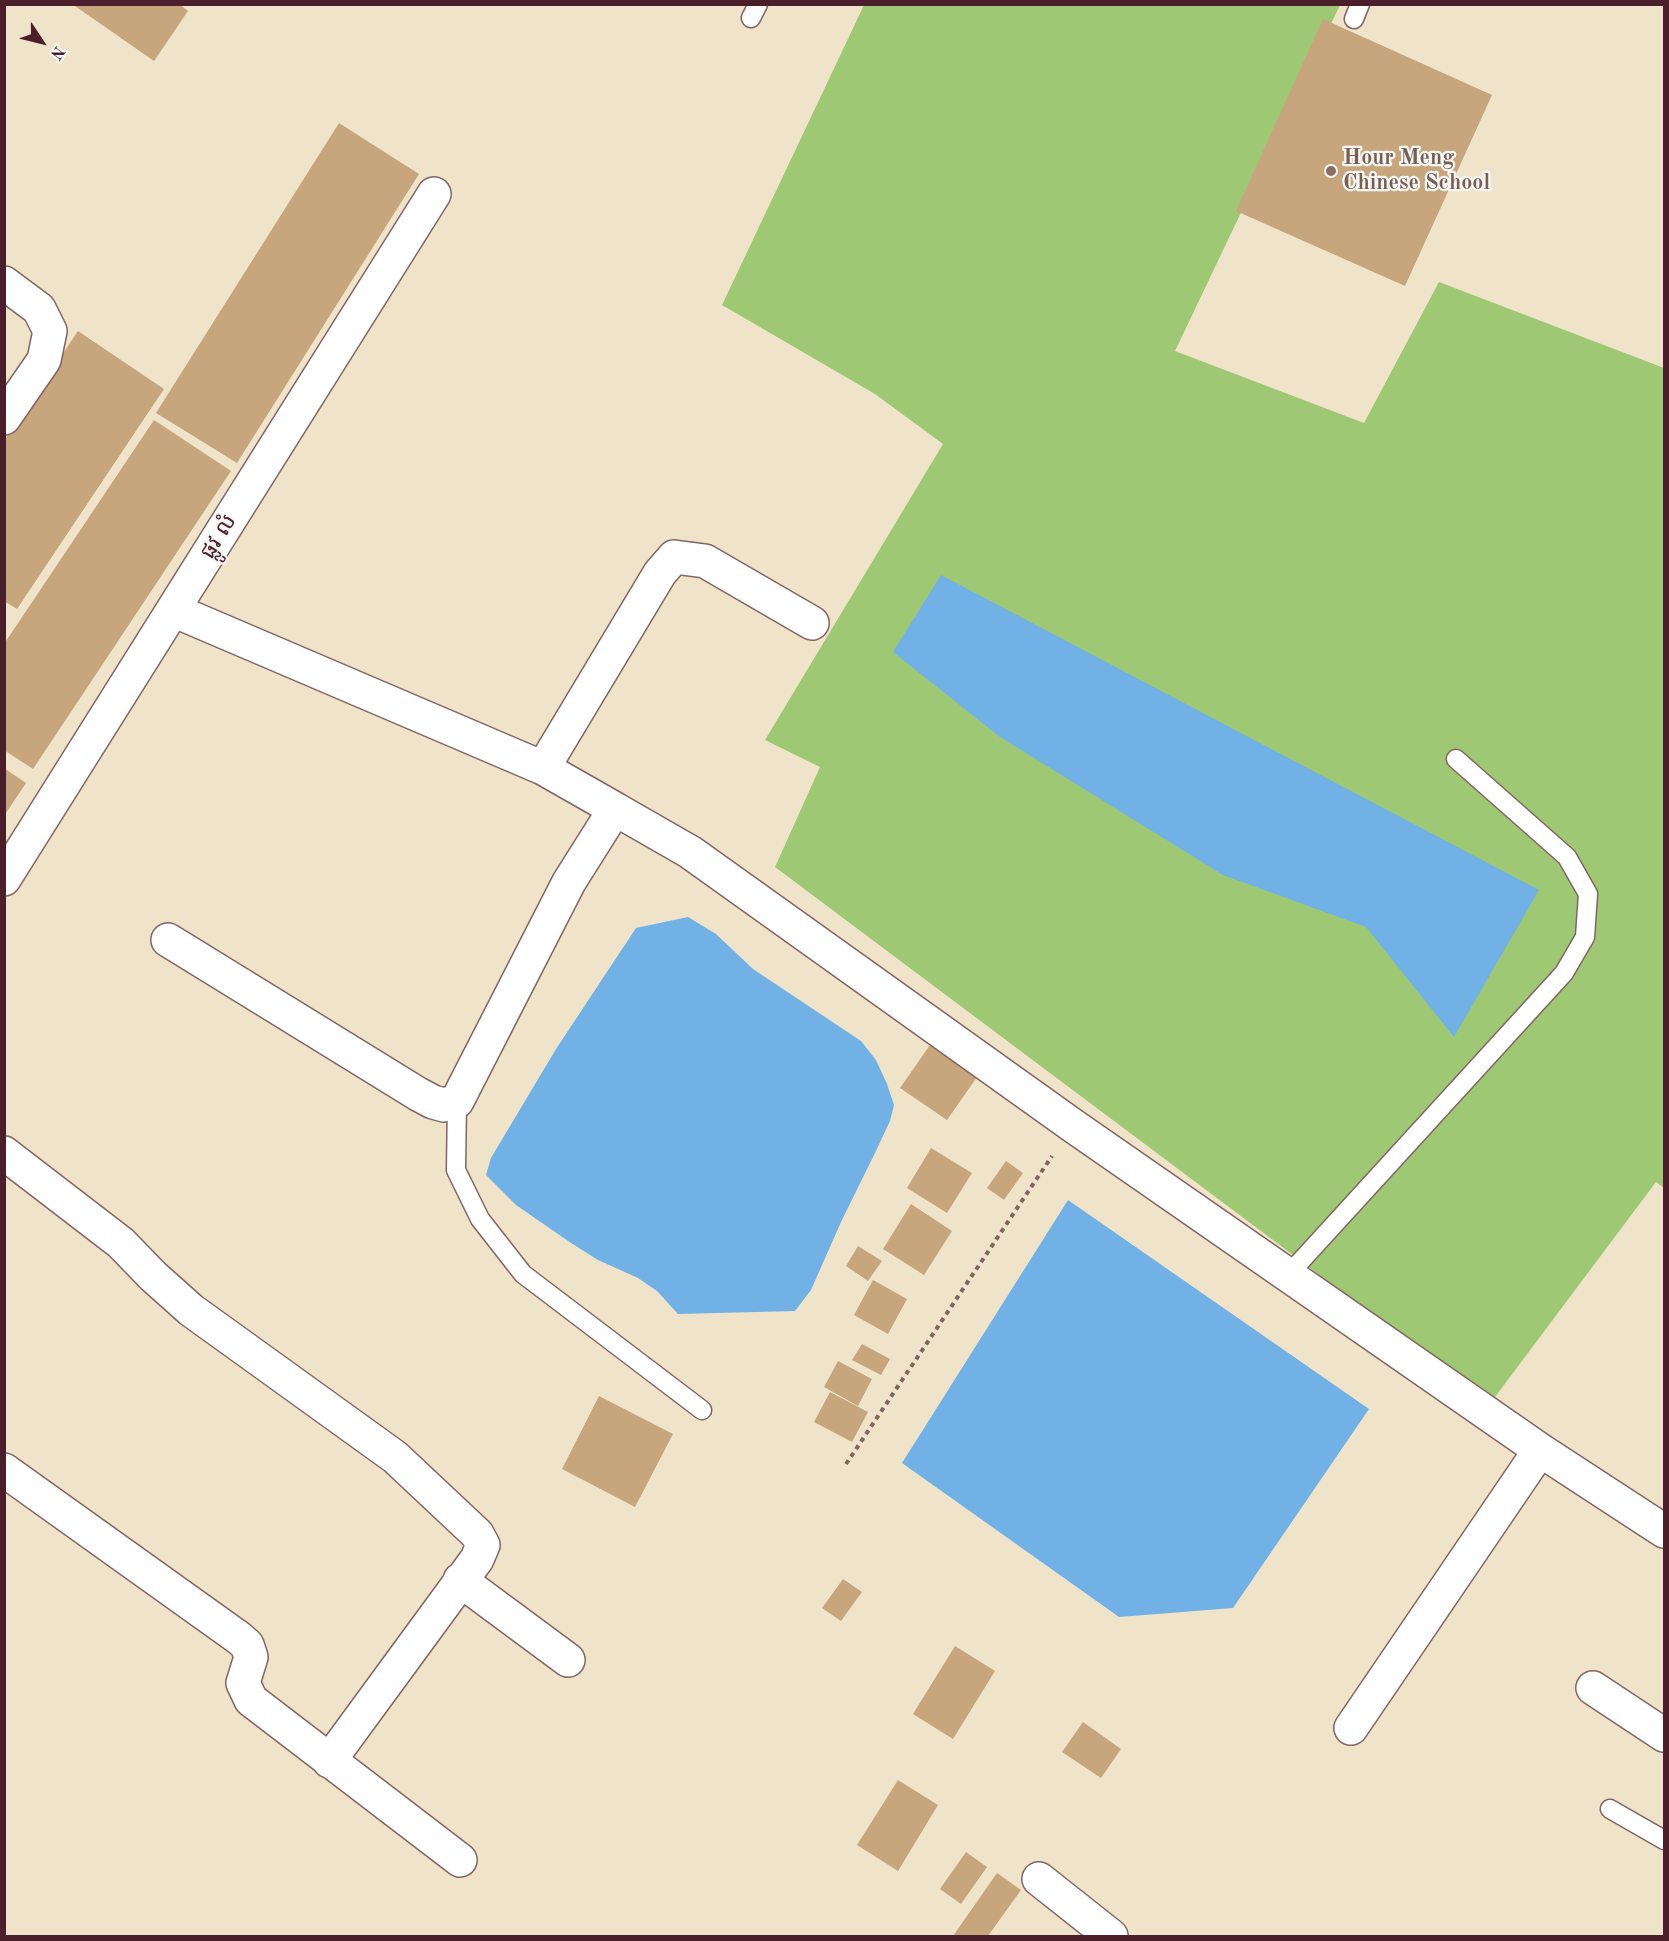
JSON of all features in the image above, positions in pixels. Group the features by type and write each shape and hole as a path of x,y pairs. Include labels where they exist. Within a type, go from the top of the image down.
{"street":[{"name":"ផ្លូវ លំ","path":"4,879 434,194"},
{"path":"4,284 39,309 50,331 44,360 4,418"},
{"path":"543,768 660,573 674,557 705,561 812,623"},
{"path":"173,610 543,768 690,852 1072,1125 1540,1449 1665,1532"},
{"path":"168,940 418,1095 444,1105 457,1101 569,882 615,809"},
{"path":"4,1153 121,1243 191,1310 395,1457 477,1534 483,1545 477,1559 329,1761"},
{"path":"1351,1728 1540,1449"},
{"path":"4,1470 247,1645 251,1657 243,1683 251,1700 460,1860"},
{"path":"460,1580 568,1660"},
{"path":"1593,1688 1665,1735"},
{"path":"1039,1879 1111,1936"}],"lane":[{"path":"1288,1275 1564,973 1585,937 1588,894 1567,858 1456,759"},
{"path":"457,1101 456,1170 480,1220 523,1274 702,1410"},
{"path":"1610,1809 1665,1840"}],"path":[{"path":"846,1464 1072,1125"}],"green space":[{"path":"864,5 1340,5 1175,351 1364,423 1439,282 1664,368 1664,1188 1656,1182 1495,1397 1353,1300 775,867 820,767 765,740 943,444 875,394 722,305"}],"water":[{"path":"941,575 1539,890 1454,1037 1366,927 1223,875 1000,737 893,652"},
{"path":"688,917 716,934 753,969 861,1041 876,1060 894,1105 890,1121 811,1290 795,1311 678,1314 657,1291 638,1278 598,1260 516,1205 486,1175 491,1158 556,1049 636,928"},
{"path":"1068,1200 1369,1409 1233,1608 1119,1617 902,1463"}],"building":[{"path":"72,4 179,4 188,11 154,61"},
{"path":"1323,19 1492,95 1405,286 1236,211"},
{"path":"339,123 419,174 237,463 156,413"},
{"path":"78,331 164,389 17,609 4,601 4,441"},
{"path":"154,420 231,471 33,769 4,750 4,644"},
{"path":"4,768 26,783 4,816"},
{"path":"937,1035 984,1067 947,1120 900,1088"},
{"path":"931,1148 972,1173 947,1213 907,1188"},
{"path":"1006,1161 1023,1173 1004,1200 987,1188"},
{"path":"911,1204 952,1231 924,1275 883,1249"},
{"path":"858,1246 882,1261 868,1281 846,1266"},
{"path":"873,1280 907,1299 888,1334 854,1315"},
{"path":"862,1344 890,1359 881,1375 852,1360"},
{"path":"838,1361 872,1379 858,1406 824,1387"},
{"path":"830,1392 868,1412 852,1442 814,1422"},
{"path":"599,1396 673,1434 635,1507 562,1469"},
{"path":"843,1579 862,1592 841,1621 822,1608"},
{"path":"955,1646 995,1671 953,1739 913,1714"},
{"path":"1083,1722 1121,1749 1101,1778 1062,1752"},
{"path":"898,1780 938,1805 898,1871 857,1845"},
{"path":"966,1852 987,1867 961,1904 940,1889"},
{"path":"997,1873 1021,1890 988,1936 953,1936"}],"place":[{"name":"Hour Meng Chinese School","path":"1331,171"}]}
